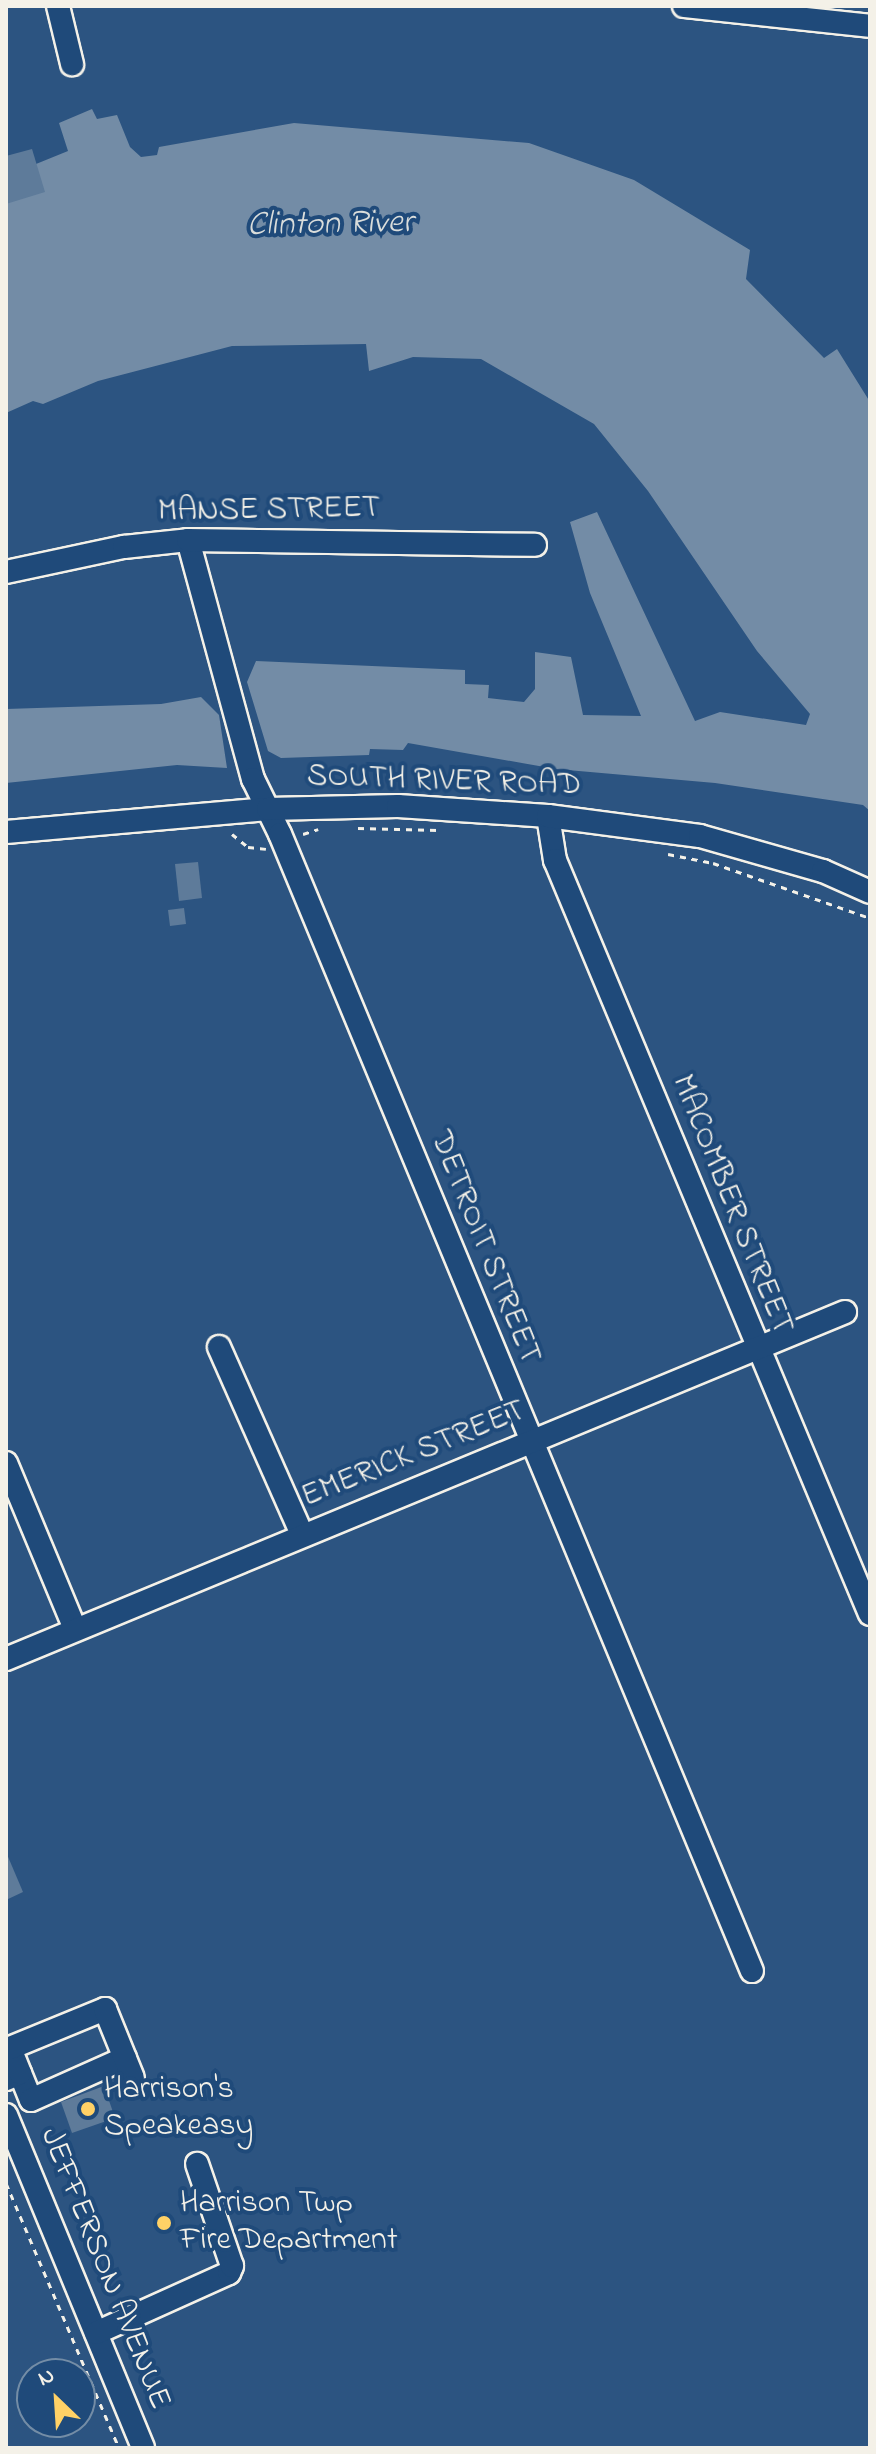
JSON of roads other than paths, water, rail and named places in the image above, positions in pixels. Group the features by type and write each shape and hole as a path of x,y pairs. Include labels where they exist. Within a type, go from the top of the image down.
{"street":[{"path":"58,6 72,64"},
{"path":"684,6 870,26"},
{"name":"MANSE STREET","path":"6,572 124,547 188,540 535,545"},
{"name":"DETROIT STREET","path":"188,540 253,779 284,842 530,1443 752,1971"},
{"name":"SOUTH RIVER ROAD","path":"9,838 268,809 398,806 548,816 700,836 823,871 870,892"},
{"name":"MACOMBER STREET","path":"548,816 555,860 755,1347 870,1614"},
{"name":"EMERICK STREET","path":"6,1659 845,1312"},
{"path":"219,1347 302,1534"},
{"path":"6,1463 75,1629"},
{"path":"105,2009 129,2068 31,2100 13,2076 10,2048 105,2009"},
{"name":"JEFFERSON AVENUE","path":"6,2115 143,2448"},
{"path":"96,2333 229,2273 232,2266 197,2164"}],"water":[{"name":"Clinton River","path":"92,109 97,119 117,115 130,147 141,157 157,155 159,147 294,123 529,143 634,180 750,250 746,279 824,358 837,349 870,402 870,811 863,805 715,783 556,769 408,743 403,750 370,749 369,755 281,758 268,751 247,682 256,661 465,670 465,684 489,685 488,698 524,702 535,689 535,652 571,657 583,715 641,716 590,593 570,522 597,512 695,721 720,712 806,725 810,714 757,651 648,491 594,424 481,359 413,357 369,371 366,344 232,346 98,381 43,404 33,401 6,413 6,203 36,164 68,151 59,123"},
{"path":"201,697 219,715 227,768 177,765 6,783 6,709 161,704"}],"place":[{"name":"Harrison's Speakeasy","path":"88,2109"},
{"name":"Harrison Twp Fire Department","path":"164,2223"}]}
